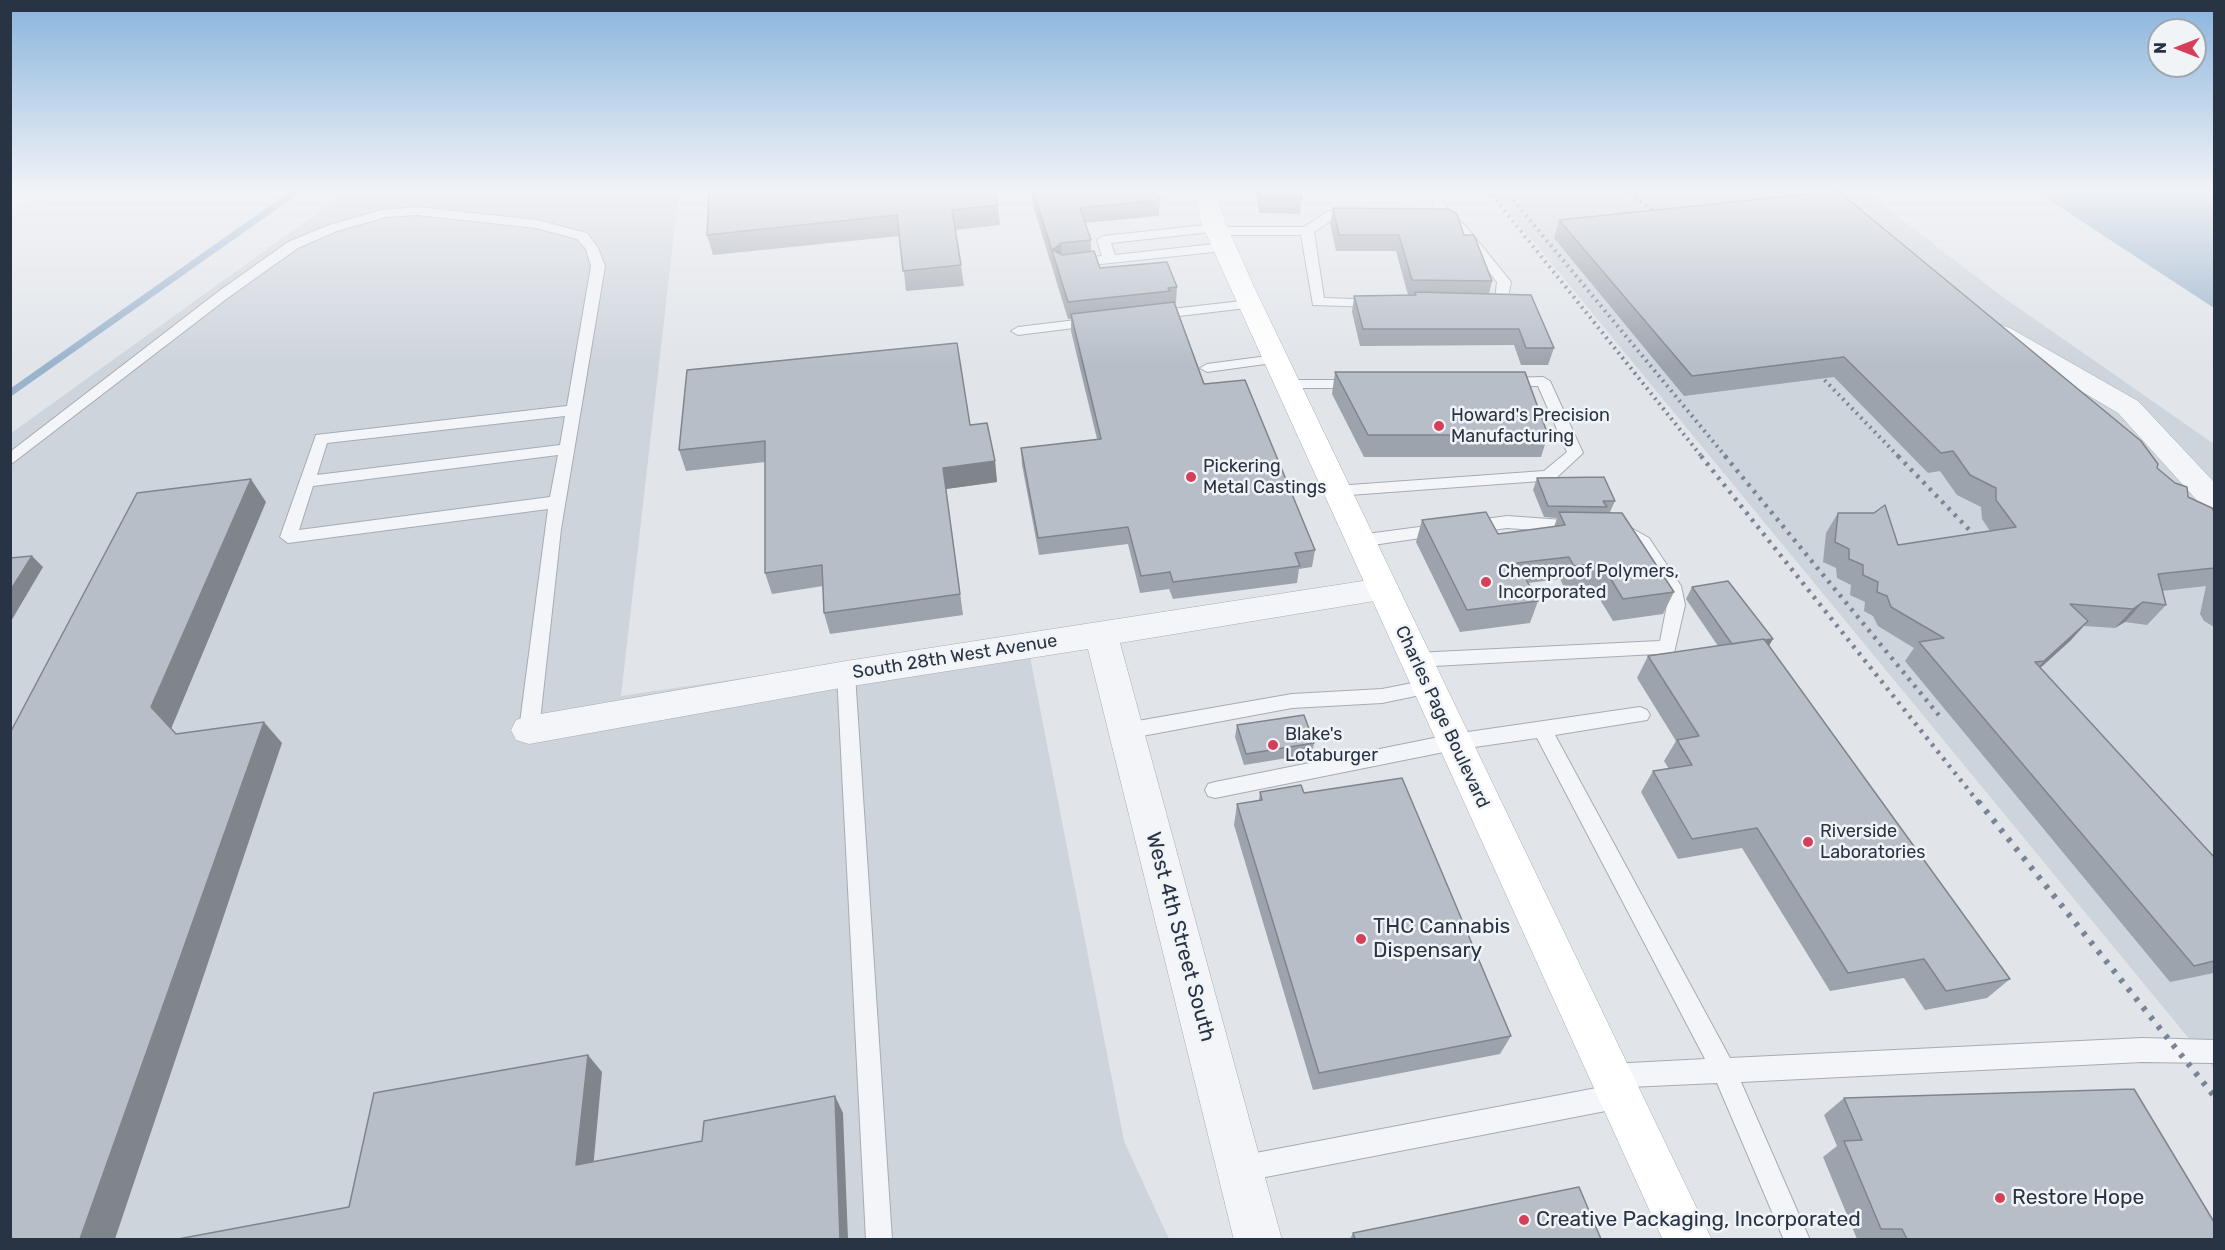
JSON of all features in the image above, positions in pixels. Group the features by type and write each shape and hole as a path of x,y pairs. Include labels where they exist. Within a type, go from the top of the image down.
{"main road":[{"name":"Charles Page Boulevard","path":"1224,248 1421,674 1688,1239"}],"street":[{"path":"1980,319 2025,349 2128,407 2214,500"},
{"name":"South 28th West Avenue","path":"529,730 846,674 1382,590"},
{"name":"West 4th Street South","path":"1101,634 1258,1239"}],"lane":[{"path":"10,460 224,294 288,248"},
{"path":"529,730 557,502 598,266 592,248"},
{"path":"1106,248 1110,259"},
{"path":"1062,265 1110,259 1158,248"},
{"path":"1310,248 1318,302 1387,303"},
{"path":"1477,248 1504,282 1501,304 1478,304"},
{"path":"1145,316 1250,304"},
{"path":"1018,331 1110,320"},
{"path":"1207,368 1275,359"},
{"path":"1336,491 1548,476 1575,453 1543,381 1485,382"},
{"path":"1287,386 1370,384"},
{"path":"557,502 288,537 321,439 572,410"},
{"path":"306,482 565,449"},
{"path":"1126,731 1292,701 1382,696 1421,674 1668,648 1676,605 1672,586 1643,542 1620,527 1548,526 1507,522 1359,541"},
{"path":"846,674 879,1239"},
{"path":"1215,790 1454,742 1640,715"},
{"path":"1542,729 1724,1071 1797,1239"},
{"path":"1240,1169 1616,1086 1724,1071 2142,1050 2214,1052"}],"shaded area":[{"path":"268,248 672,248 621,696 1026,636 1124,1141 1169,1239 11,1239 10,434"},
{"path":"1539,248 1939,248 2000,295 2214,444 2214,1069"}],"water":[{"path":"2123,248 2214,248 2214,308"}],"building":[{"path":"901,248 958,248 961,265 903,271"},
{"path":"1051,248 1062,255 1094,251 1100,268 1167,262 1177,287 1168,288 1170,291 1068,302"},
{"path":"1403,248 1479,248 1492,281 1412,280"},
{"path":"1583,248 1907,248 2141,441 2158,464 2157,468 2175,483 2187,487 2188,497 2212,508 2214,511 2214,568 2158,574 2166,605 2143,602 2133,609 2070,604 2088,621 2044,661 2035,662 2214,857 2214,961 2194,966 1919,642 1944,638 1891,607 1887,596 1877,592 1878,582 1863,575 1863,565 1849,559 1849,549 1835,542 1838,513 1874,513 1885,505 1898,545 2016,527 1996,500 1996,488 1970,475 1953,451 1941,453 1844,357 1692,376"},
{"path":"1415,292 1531,295 1554,348 1526,348 1519,329 1363,329 1354,296 1416,295"},
{"name":"Pickering Metal Castings","path":"1174,302 1204,384 1245,380 1315,550 1295,553 1300,566 1173,582 1170,572 1141,576 1128,527 1038,538 1021,448 1101,439 1071,314"},
{"path":"957,343 970,425 987,423 995,461 943,468 960,594 824,613 822,565 765,573 765,441 679,450 687,370"},
{"path":"1335,372 1525,372 1548,435 1368,435"},
{"path":"1604,477 1615,501 1603,501 1607,507 1548,506 1537,478"},
{"path":"251,479 151,707 176,734 264,722 80,1239 10,1239 10,733 137,493"},
{"path":"1486,512 1498,534 1565,525 1559,512 1622,513 1674,592 1623,599 1601,563 1574,566 1569,557 1517,563 1538,601 1467,610 1422,520"},
{"path":"32,556 10,591 10,558"},
{"path":"1728,581 1773,639 1732,644 1692,587"},
{"name":"Riverside Laboratories","path":"1764,639 2010,979 1946,991 1924,959 1848,973 1757,828 1692,839 1653,771 1692,765 1677,740 1699,736 1648,656"},
{"path":"1304,715 1314,743 1246,754 1237,725"},
{"name":"THC Cannabis Dispensary","path":"1402,778 1511,1036 1319,1073 1237,804 1262,800 1260,792 1301,785 1304,793"},
{"path":"588,1055 576,1165 702,1141 704,1121 835,1096 840,1239 178,1239 349,1207 374,1093"},
{"name":"Restore Hope","path":"2134,1089 2214,1222 2214,1239 1907,1239 1902,1229 1881,1229 1844,1141 1862,1140 1844,1098"},
{"path":"1579,1187 1601,1239 1355,1239 1353,1233"}],"waterway":[{"path":"10,393 215,248"}],"railway":[{"path":"1535,248 1702,457"},
{"path":"1553,248 1726,457"},
{"path":"1811,366 1899,457"},
{"path":"1701,456 1979,803"},
{"path":"1725,456 1942,719"},
{"path":"1898,456 1984,545"},
{"path":"1978,801 2214,1096"}],"place":[{"name":"Howard's Precision Manufacturing","path":"1439,426"},
{"name":"Pickering Metal Castings","path":"1191,477"},
{"name":"Chemproof Polymers, Incorporated","path":"1486,582"},
{"name":"Blake's Lotaburger","path":"1273,745"},
{"name":"Riverside Laboratories","path":"1808,842"},
{"name":"THC Cannabis Dispensary","path":"1361,939"},
{"name":"Restore Hope","path":"2000,1198"},
{"name":"Creative Packaging, Incorporated","path":"1524,1220"}]}
